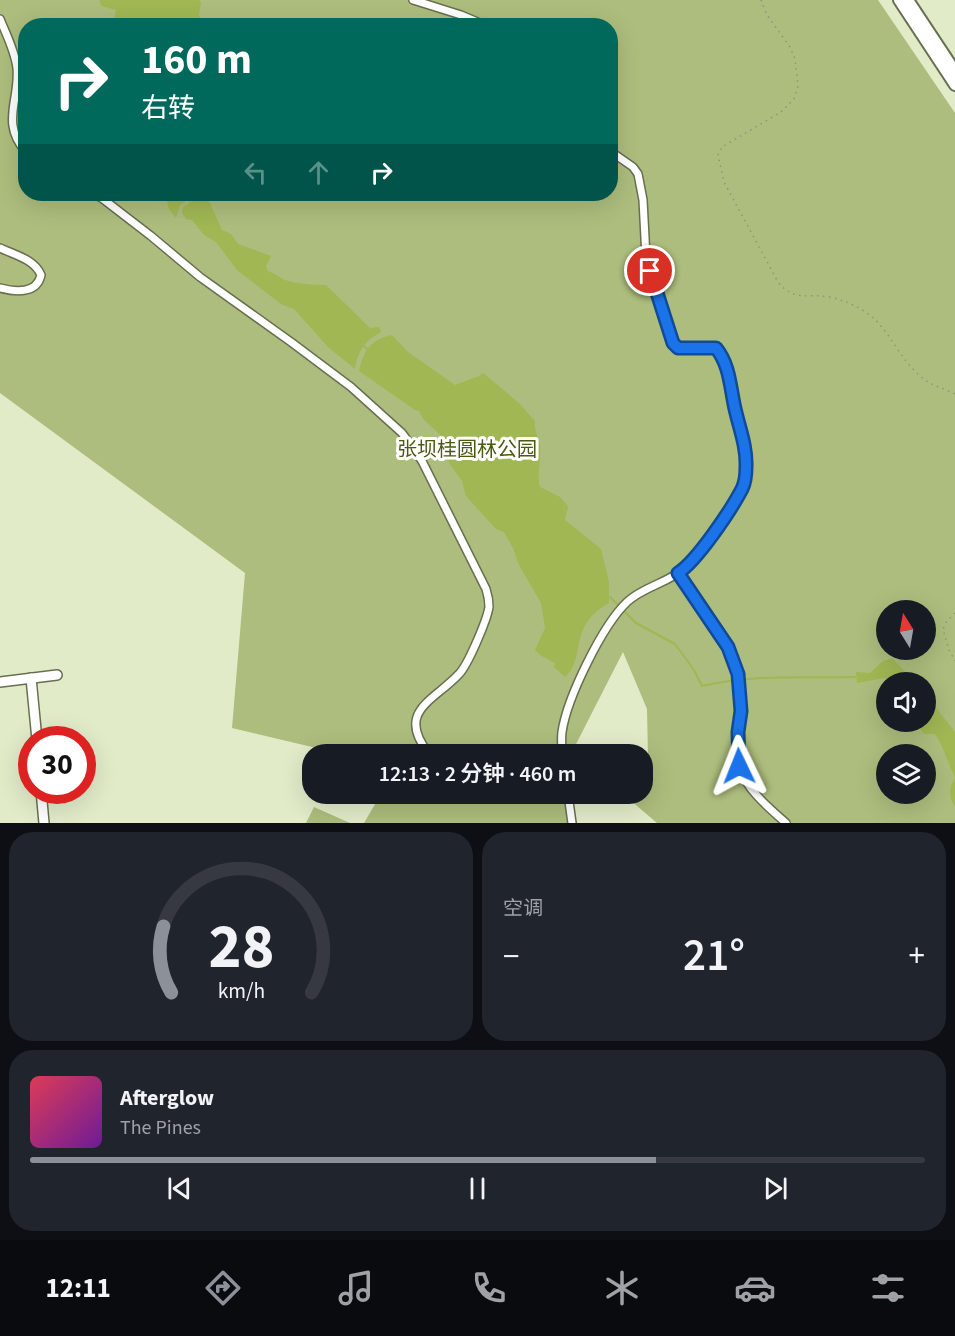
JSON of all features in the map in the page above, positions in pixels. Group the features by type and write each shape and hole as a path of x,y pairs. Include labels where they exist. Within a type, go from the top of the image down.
{"main road":[{"path":"899,0 955,85"},
{"path":"908,0 955,71"}],"street":[{"path":"413,0 468,18"},
{"path":"0,19 17,66 11,123 18,141"},
{"path":"562,744 562,733 568,708 596,645 617,613 642,591 686,568 742,488 747,470 746,450 724,359 716,348 678,348 673,343 646,257 643,200 638,174 633,167 618,157"},
{"path":"104,201 151,236 200,277 351,387 402,434 422,461 486,589 489,610 467,663 460,673 422,706 417,718 417,730 421,744"},
{"path":"0,248 30,261 39,269 41,275 40,281 27,291 18,292 0,288"},
{"path":"678,573 728,647 738,674 741,711 738,732 739,766 767,807 786,823"},
{"path":"0,681 57,675"},
{"path":"31,678 36,726"},
{"path":"42,804 44,823"},
{"path":"569,804 572,823"}],"path":[{"path":"761,0 767,15 790,47 795,59 798,86 794,99 781,112 722,147 718,155 724,182 784,290 798,296 827,297 846,301 866,311 878,322 919,375 937,388 955,394"},
{"path":"955,613 943,629 955,661"}],"green space":[{"name":"张坝桂圆林公园","path":"0,0 878,0 955,113 955,823 657,823 635,804 653,804 653,744 648,744 647,709 623,652 576,744 302,745 232,728 245,573 0,393"},
{"path":"375,804 574,804 574,823 364,823"},
{"path":"314,807 350,823 306,823"}],"shaded area":[{"path":"99,0 199,0 201,3 200,18 114,18 116,10 102,6"},
{"path":"167,201 186,201 180,205 176,218 169,209"},
{"path":"193,201 209,201 222,230 231,234 238,244 271,256 266,266 268,271 289,281 326,285 370,328 379,327 381,332 363,347 355,369 328,347 294,309 281,304 237,270 216,242 204,235 192,220 186,219 182,213 183,207"},
{"path":"392,335 408,352 455,385 483,373 519,403 535,421 540,445 540,487 560,497 568,506 565,520 601,549 609,582 609,603 597,611 587,623 580,638 573,667 565,677 554,667 555,663 535,650 545,628 541,603 519,565 504,532 496,529 466,496 462,481 449,463 445,439 424,420 419,411 359,371 369,347 378,340"},
{"path":"894,660 905,672 876,672 876,679 857,683 856,672 870,673 883,661"},
{"path":"936,708 955,732 955,777 935,734 922,732 936,732"},
{"path":"955,777 955,807 950,792"}],"waterway":[{"path":"363,345 367,349"},
{"path":"610,597 636,623 675,644 694,670 702,686 760,678 855,677"}],"route":[{"path":"650,271 673,343 678,348 716,348 724,359 746,450 747,470 742,488 702,548 686,568 678,573 728,647 738,674 741,711 738,732 739,766"}]}
